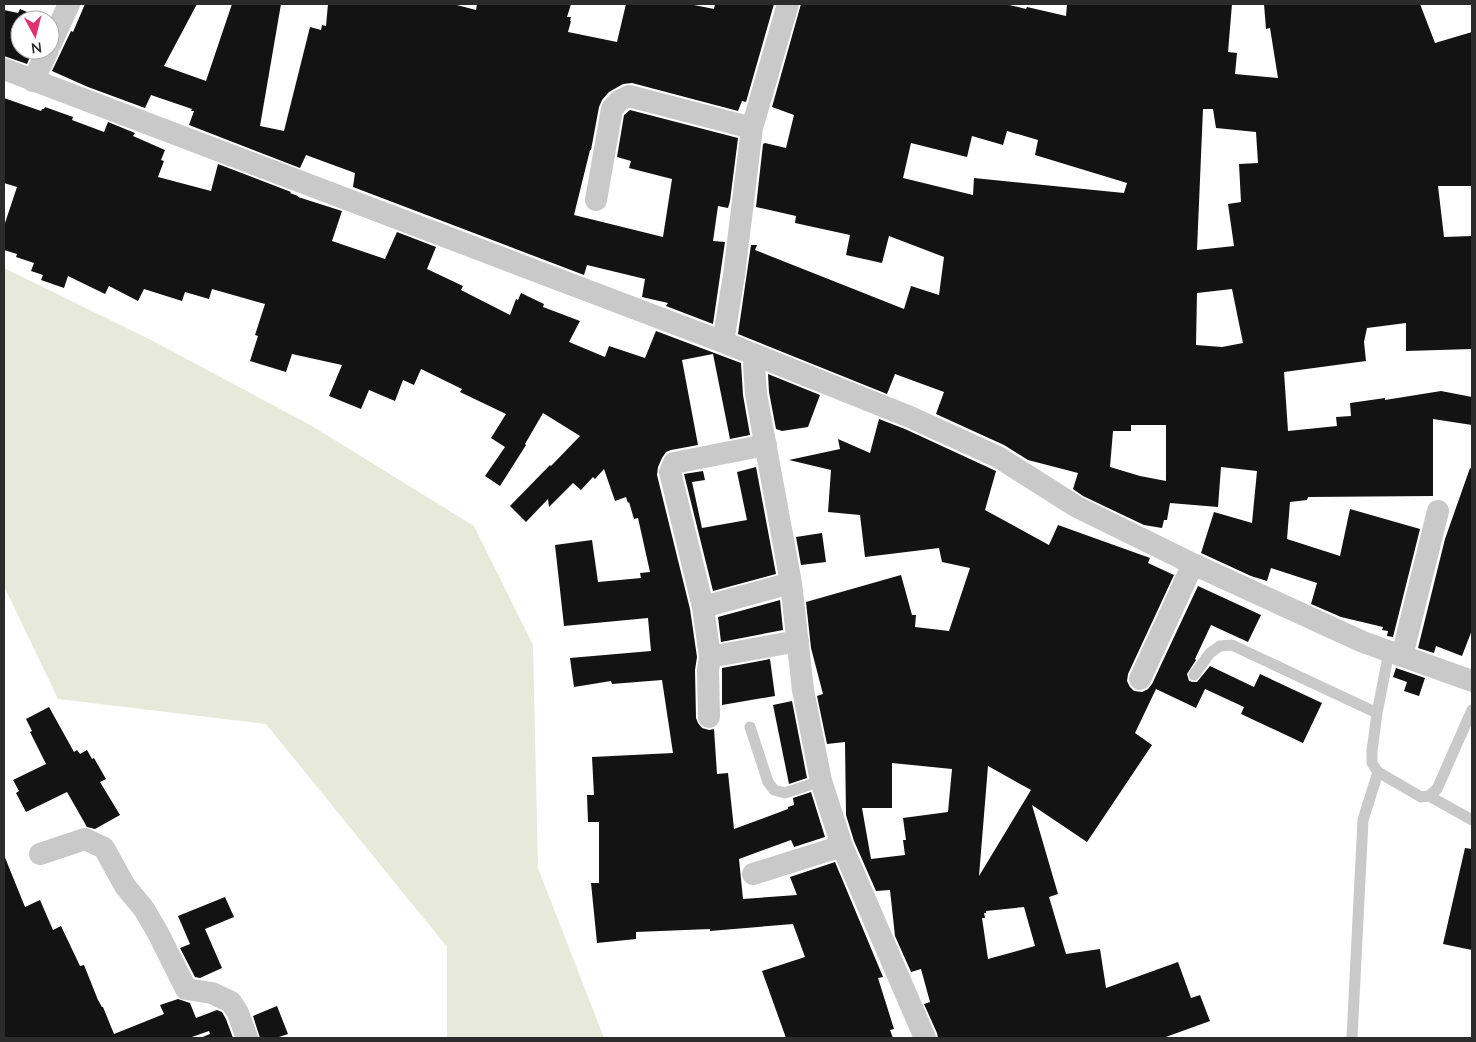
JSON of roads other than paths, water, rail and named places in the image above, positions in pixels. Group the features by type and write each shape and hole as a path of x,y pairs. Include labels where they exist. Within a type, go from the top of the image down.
{"street":[{"path":"60,23 69,4"},
{"path":"723,342 734,275 752,128 788,4"},
{"path":"33,81 43,60"},
{"path":"4,69 723,342 910,417 998,457 1078,507 1193,564 1363,642 1472,681"},
{"path":"596,200 612,109 619,101 629,96 752,128"},
{"path":"755,355 756,394 791,583 803,690 821,781 842,846 925,1038"},
{"path":"709,717 708,670 710,658 703,607 670,472 674,463 766,445"},
{"path":"1397,654 1438,511"},
{"path":"1140,679 1193,564"},
{"path":"703,607 791,583"},
{"path":"710,658 798,641"},
{"path":"40,854 85,839 104,848 125,886 144,910 158,933 186,989 212,993 232,1002 247,1038"},
{"path":"753,874 842,846"}],"lane":[{"path":"1194,675 1210,653 1220,646 1232,645 1377,713"},
{"path":"1397,654 1387,662 1377,713 1372,763 1378,772 1421,797 1429,796 1437,789 1472,710"},
{"path":"750,727 768,782 774,790 785,793 821,781"},
{"path":"1352,1038 1363,820 1378,772"},
{"path":"1429,796 1472,820"}]}
